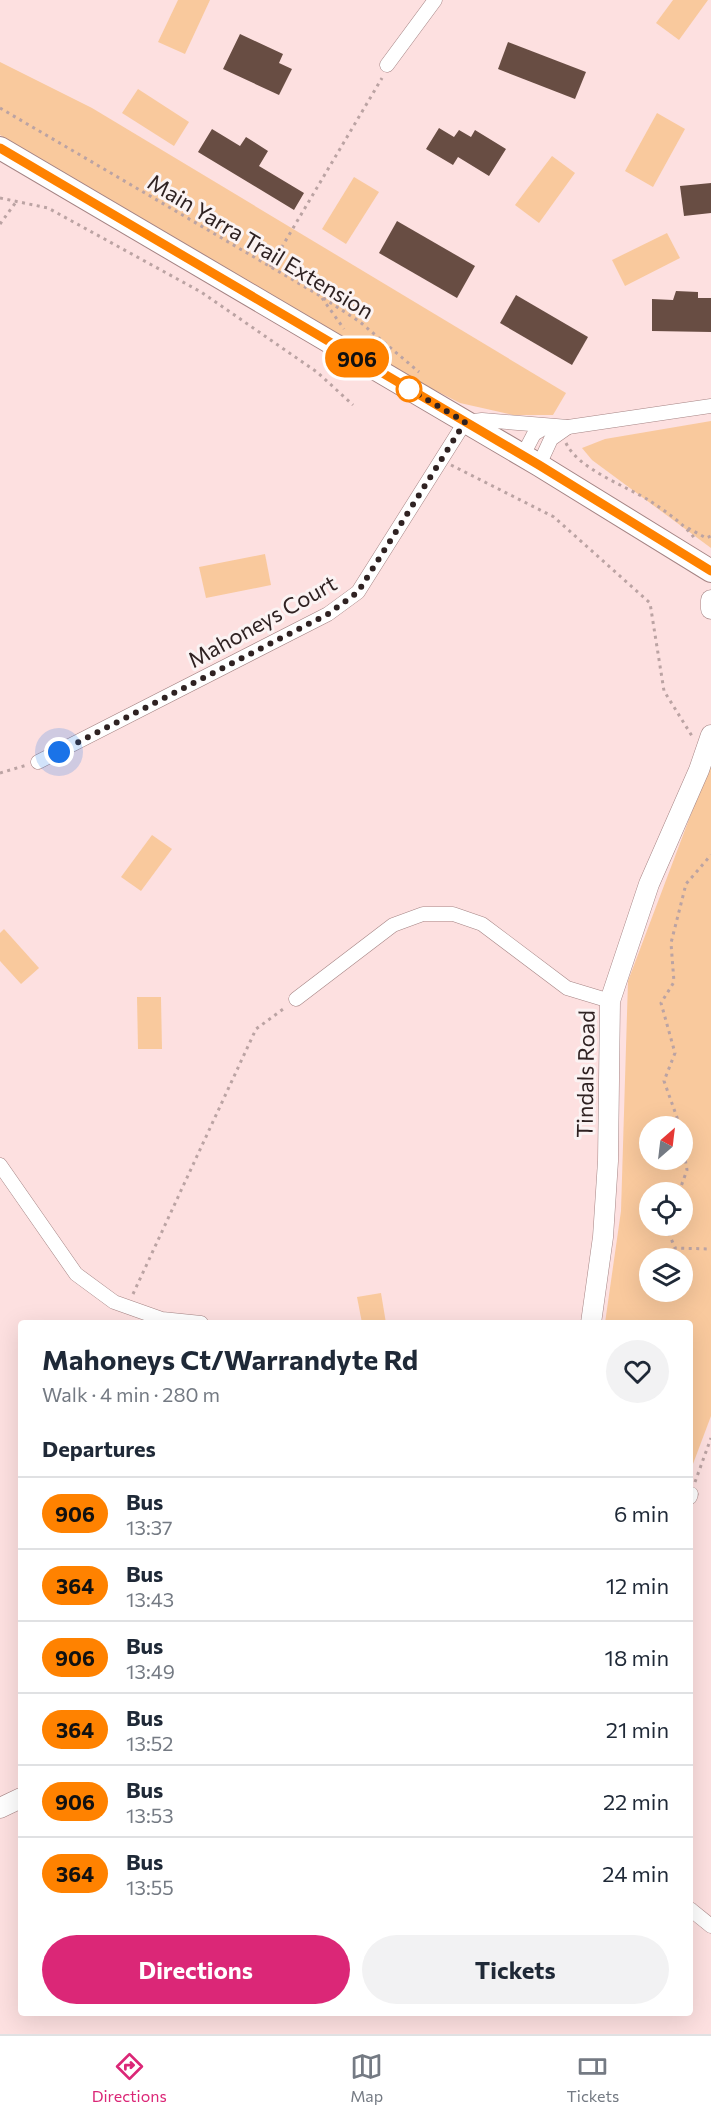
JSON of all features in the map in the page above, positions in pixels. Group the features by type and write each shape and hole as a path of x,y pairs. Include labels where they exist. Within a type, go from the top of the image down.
{"main road":[{"path":"0,148 531,460 711,571"},
{"path":"711,600 711,609"},
{"name":"Tindals Road","path":"591,1320 603,1237 608,1161 610,1001 649,884 711,735"},
{"path":"0,1808 18,1799"}],"street":[{"path":"387,65 435,0"},
{"path":"465,422 482,420 568,427 711,406"},
{"name":"Mahoneys Court","path":"38,762 328,614 358,592 465,422"},
{"path":"531,460 534,434 541,427 549,426"},
{"path":"531,460 551,439 568,427"},
{"path":"296,999 393,925 423,914 453,914 482,924 567,988 610,1001"},
{"path":"0,1166 76,1274 114,1302 162,1319 172,1320"},
{"path":"693,1912 711,1926"}],"path":[{"path":"270,267 375,91"},
{"name":"Main Yarra Trail Extension","path":"0,108 321,296 360,322 426,376"},
{"path":"0,198 48,208 201,291 317,372 353,405"},
{"path":"0,224 16,202"},
{"path":"321,296 348,333"},
{"path":"568,427 565,441 580,460 650,501 706,538 711,536"},
{"path":"442,460 554,517 650,603 664,691 704,756"},
{"path":"684,525 701,548"},
{"path":"0,773 38,762"},
{"path":"676,1116 664,1081 675,1053 661,1003 674,982 671,944 686,884 711,855"},
{"path":"127,1306 256,1029 296,999"},
{"path":"670,1236 675,1248 711,1249"},
{"path":"693,1488 711,1438"}],"shaded area":[{"path":"178,0 210,0 185,54 158,42"},
{"path":"673,0 708,0 679,40 656,23"},
{"path":"0,62 92,108 566,393 553,415 513,415 460,403 389,367 0,135"},
{"path":"138,89 189,122 174,146 122,113"},
{"path":"657,113 685,129 653,187 625,171"},
{"path":"552,156 575,173 539,223 515,205"},
{"path":"354,177 379,192 346,244 322,229"},
{"path":"667,233 680,258 625,286 612,260"},
{"path":"711,421 711,548 592,460 582,448 605,439"},
{"path":"265,554 271,585 206,598 199,567"},
{"path":"711,761 711,1416 693,1464 693,1320 605,1320 621,1211 628,981"},
{"path":"152,835 172,849 141,891 121,877"},
{"path":"4,929 39,968 21,984 0,961 0,933"},
{"path":"137,997 161,997 162,1049 138,1049"},
{"path":"381,1293 386,1320 361,1320 357,1297"}],"building":[{"path":"240,34 283,54 279,63 292,69 279,95 223,69"},
{"path":"508,42 586,72 575,99 498,69"},
{"path":"439,128 454,137 459,130 471,137 475,130 506,149 489,176 458,157 453,165 426,149"},
{"path":"212,129 240,146 246,137 268,151 259,166 304,193 294,210 198,152"},
{"path":"711,183 711,213 684,216 680,186"},
{"path":"397,221 475,266 457,298 379,253"},
{"path":"676,291 698,292 698,298 711,298 711,332 652,331 652,299 673,300"},
{"path":"516,295 588,337 572,365 500,323"}],"bus line":[{"name":"906","path":"0,148 539,465 670,543 711,571"}],"route":[{"path":"59,752 328,614 358,592 465,422 404,386 409,389"}]}
